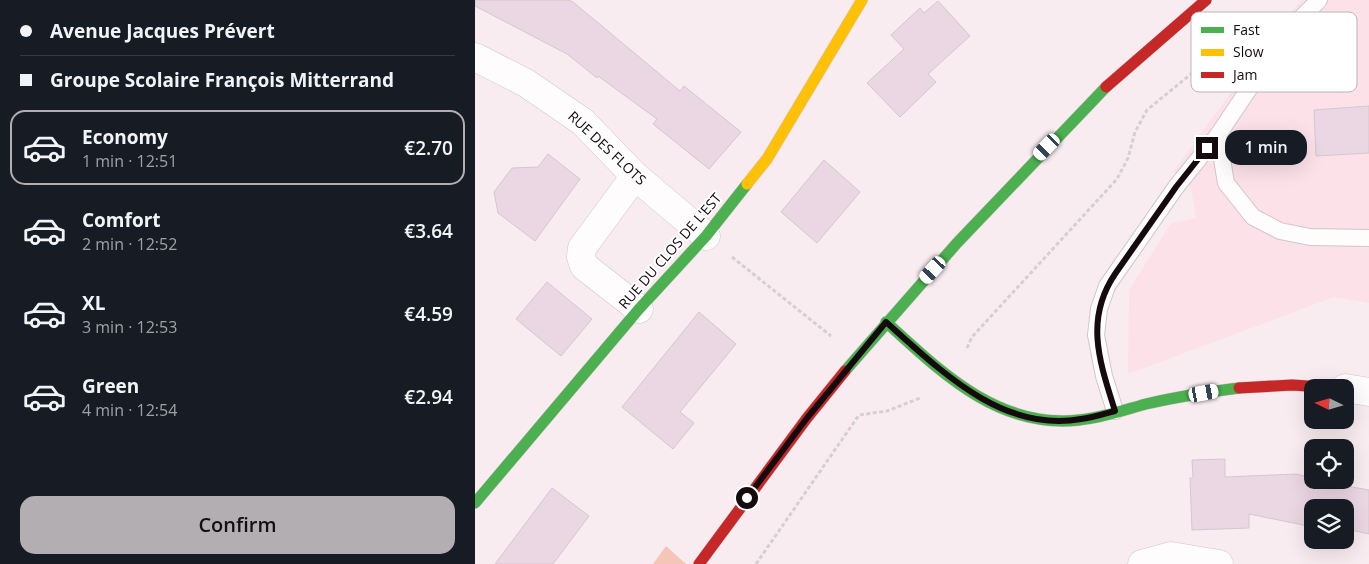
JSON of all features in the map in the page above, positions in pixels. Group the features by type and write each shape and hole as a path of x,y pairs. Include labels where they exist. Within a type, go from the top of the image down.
{"street":[{"name":"RUE DU CLOS DE L'EST","path":"475,503 639,310 706,236 767,159 862,0"},
{"path":"1192,12 1206,0"},
{"path":"699,564 802,426 886,322 1097,95 1191,13"},
{"name":"RUE DES FLOTS","path":"475,58 526,83 575,117 612,149 635,176 706,236"},
{"path":"635,176 582,248 581,257 584,266 639,310"},
{"path":"886,322 948,377 978,398 1016,414 1045,420 1080,420 1157,402 1269,384 1304,386"},
{"path":"1354,390 1369,392"},
{"path":"1142,564 1171,556 1219,564"}],"lane":[{"path":"1307,12 1319,0"},
{"path":"1115,411 1104,376 1096,335 1099,309 1107,286 1176,187 1218,135 1247,92"},
{"path":"1218,135 1226,183 1253,217 1281,231 1310,238 1369,238"}],"path":[{"path":"756,564 859,415 887,411 931,396 961,361 972,337 1117,179 1128,158 1135,132 1147,110 1191,74"},
{"path":"706,236 857,356"}],"shaded area":[{"path":"1301,0 1369,0 1369,303 1334,297 1128,374 1129,290 1171,223 1196,218 1191,188 1173,172 1231,92 1357,92 1357,12 1291,12"},
{"path":"666,546 686,564 653,564"}],"building":[{"path":"475,0 568,0 573,2 680,91 684,86 741,132 709,169 653,124 657,119 598,76 597,78 567,54 475,6"},
{"path":"938,1 970,36 928,74 936,82 900,117 867,83 904,49 891,35 920,8 924,13"},
{"path":"1369,106 1369,153 1316,156 1314,110"},
{"path":"548,154 580,179 535,241 498,213 494,192 512,168 538,167"},
{"path":"824,160 860,192 817,243 781,212"},
{"path":"547,282 592,319 561,356 516,319"},
{"path":"699,312 736,344 680,412 694,423 673,449 622,407"},
{"path":"1225,459 1225,477 1296,474 1304,476 1304,489 1354,489 1354,487 1369,490 1369,534 1354,531 1354,499 1304,499 1304,525 1249,514 1249,528 1192,530 1190,478 1193,478 1192,460"},
{"path":"552,488 589,516 553,564 495,564"}],"traffic: fast":[{"path":"845,371 957,243 1106,87"},
{"path":"475,503 639,309 706,236 747,184"},
{"path":"886,322 928,360 973,393 997,406 1022,416 1050,420 1088,419 1169,399 1239,388"}],"traffic: slow":[{"path":"747,184 767,159 862,0"}],"traffic: jam":[{"path":"1192,12 1206,0"},
{"path":"1106,87 1191,13"},
{"path":"699,564 807,418 845,371"},
{"path":"1239,388 1304,386"}],"route":[{"path":"747,498 807,418 886,322 948,377 978,398 1016,414 1045,420 1080,420 1115,411 1104,376 1096,335 1099,309 1107,286 1176,187 1207,148"}]}
